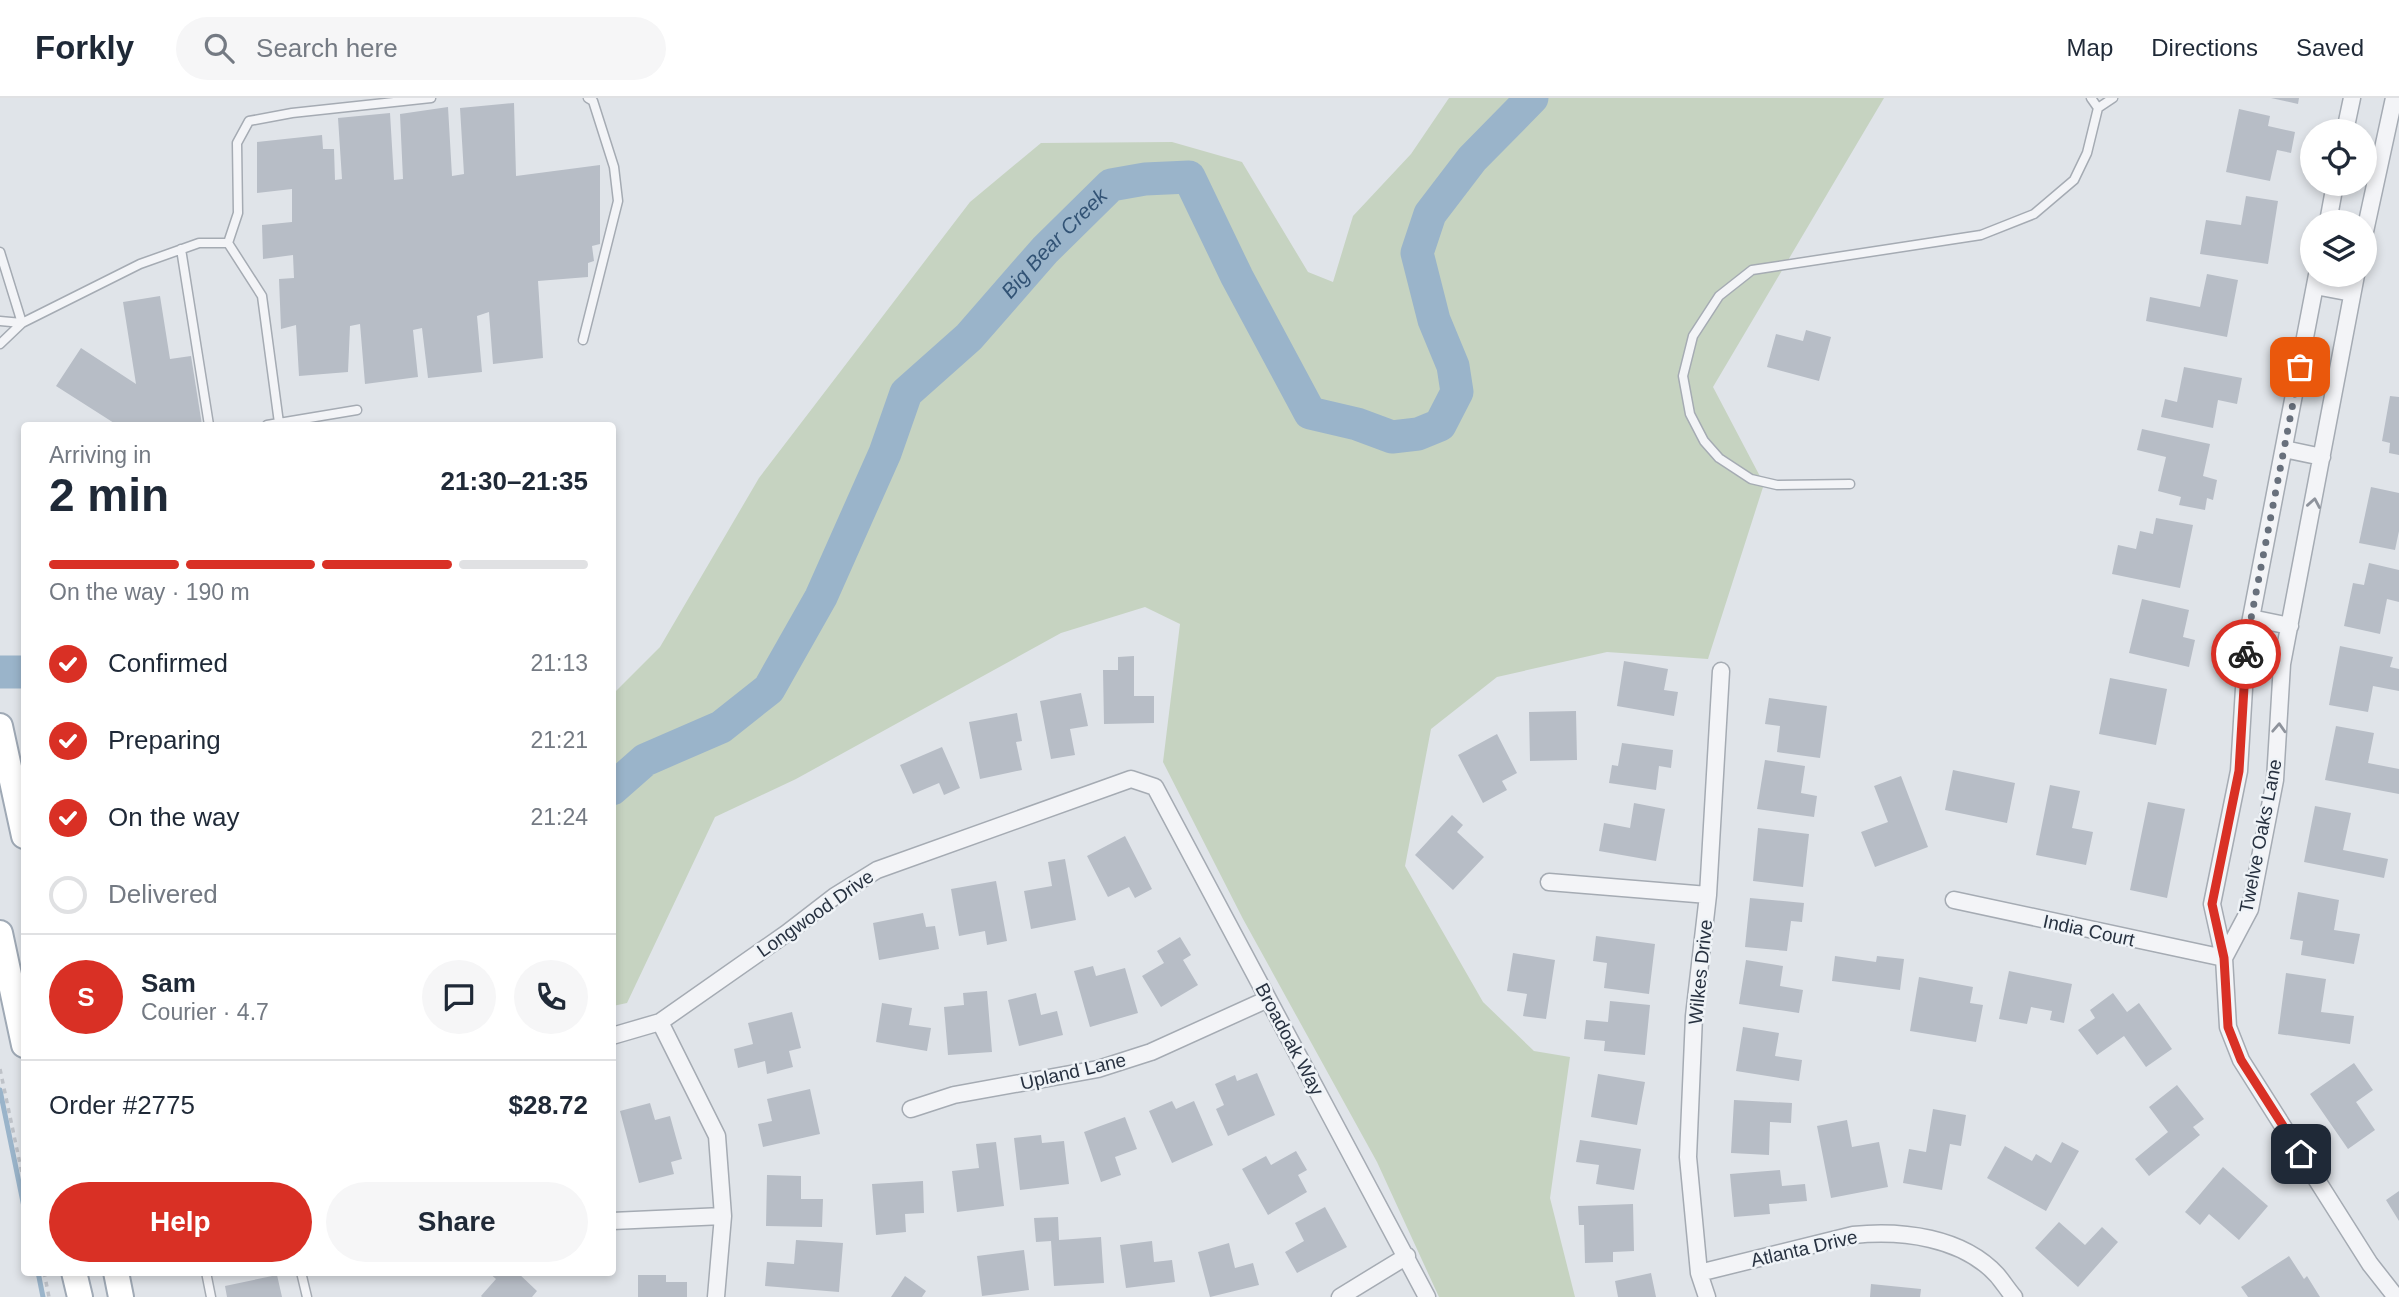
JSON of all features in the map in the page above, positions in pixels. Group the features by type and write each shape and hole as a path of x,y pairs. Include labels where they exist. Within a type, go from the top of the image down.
{"main road":[{"path":"2,736 21,822"},
{"path":"0,933 21,1021"},
{"path":"75,1276 80,1297"},
{"path":"117,1276 121,1297"}],"street":[{"path":"2348,119 2352,98"},
{"path":"2370,210 2394,98"},
{"name":"Twelve Oaks Lane","path":"2315,287 2247,639 2239,771 2212,904 2224,958 2228,1027 2241,1060 2370,1264 2396,1297"},
{"name":"Twelve Oaks Lane","path":"2335,287 2352,293"},
{"name":"Twelve Oaks Lane","path":"2224,958 2250,909 2258,871 2275,780 2282,664 2353,287"},
{"path":"2284,449 2322,457"},
{"path":"2251,618 2290,626"},
{"name":"Wilkes Drive","path":"1707,1297 1699,1273 1688,1157 1694,1016 1708,895 1721,671"},
{"name":"Longwood Drive","path":"616,1035 660,1021 787,933 835,896 877,870 1131,779 1150,784"},
{"name":"Broadoak Way","path":"1150,784 1155,787 1427,1297"},
{"path":"1549,882 1708,895"},
{"name":"India Court","path":"1954,900 2224,958"},
{"name":"Upland Lane","path":"911,1109 954,1095 1098,1069 1151,1052 1268,999"},
{"path":"660,1021 717,1136 723,1216 716,1297"},
{"path":"616,1221 723,1216"},
{"name":"Atlanta Drive","path":"1699,1273 1853,1235 1877,1233 1931,1239 1956,1247 1979,1260 1997,1275 2014,1297"},
{"path":"1340,1297 1406,1256"}],"lane":[{"path":"228,243 238,213 237,143 249,121 292,113 431,98"},
{"path":"583,340 618,201 614,167 593,101 588,98"},
{"path":"2091,98 2098,108"},
{"path":"1850,484 1777,485 1751,479 1719,458 1704,441 1690,414 1683,376 1693,336 1719,296 1752,270 1981,235 2034,214 2074,180 2087,153 2098,108 2113,98"},
{"path":"0,344 22,323 141,264 199,243 228,243"},
{"path":"228,243 262,296 279,422"},
{"path":"181,249 209,422"},
{"path":"0,252 22,323"},
{"path":"0,321 22,323"},
{"path":"285,422 357,410"},
{"path":"207,1276 211,1297"},
{"path":"302,1276 307,1297"}],"path":[{"path":"0,1069 21,1169"},
{"path":"45,1276 49,1297"}],"green space":[{"path":"1449,98 1884,98 1713,387 1764,484 1708,659 1607,652 1497,677 1431,729 1405,866 1483,1002 1534,1051 1570,1057 1550,1198 1575,1297 1439,1297 1377,1162 1243,919 1163,762 1180,624 1145,607 1061,633 796,779 715,817 627,1003 616,1005 616,691 660,647 759,478 970,202 1041,143 1172,142 1242,162 1308,272 1333,282 1353,216 1411,154"}],"building":[{"path":"2271,98 2299,98 2298,104"},
{"path":"514,103 516,176 600,165 600,244 592,246 594,261 588,263 588,277 538,281 543,358 493,364 489,312 477,316 482,372 428,378 422,328 413,330 418,377 365,384 360,324 350,326 348,372 299,376 296,325 281,329 279,279 294,278 293,255 263,259 262,225 292,222 292,189 257,193 257,142 322,135 323,149 334,149 335,180 342,179 338,118 390,113 394,180 403,179 400,114 448,107 452,176 464,174 460,108"},
{"path":"2239,109 2270,116 2268,126 2295,132 2291,153 2277,150 2270,181 2226,172"},
{"path":"2246,196 2278,201 2268,264 2200,254 2206,220 2241,225"},
{"path":"2207,274 2238,280 2227,337 2146,321 2150,297 2200,307"},
{"path":"160,296 170,359 191,356 202,422 112,422 56,386 81,348 136,384 123,302"},
{"path":"1806,330 1831,337 1819,381 1767,367 1776,334 1803,341"},
{"path":"2184,367 2242,378 2237,404 2218,400 2213,428 2161,417 2165,399 2177,402"},
{"path":"2390,396 2399,397 2399,455 2389,453 2390,443 2382,441"},
{"path":"2142,429 2210,444 2203,476 2217,480 2213,500 2207,498 2205,510 2179,505 2181,497 2158,491 2166,457 2137,450"},
{"path":"2371,487 2399,493 2399,531 2395,550 2359,543"},
{"path":"2156,518 2193,525 2180,588 2112,574 2118,545 2136,549 2140,531 2153,534"},
{"path":"2369,563 2399,570 2399,602 2387,599 2380,634 2344,626 2353,583 2364,585"},
{"path":"2142,599 2189,610 2183,637 2195,640 2189,667 2129,653"},
{"path":"2340,646 2393,657 2390,667 2399,669 2399,691 2373,686 2368,712 2329,705"},
{"path":"1134,656 1134,696 1154,696 1154,723 1104,724 1103,670 1118,670 1118,657"},
{"path":"1624,661 1668,669 1664,690 1678,692 1674,716 1617,706"},
{"path":"2110,678 2167,689 2156,745 2099,734"},
{"path":"1081,693 1088,726 1070,729 1075,755 1051,759 1040,701"},
{"path":"1769,698 1827,706 1820,758 1777,752 1780,726 1765,724"},
{"path":"1576,711 1577,760 1530,761 1529,712"},
{"path":"1017,713 1022,741 1016,742 1022,770 980,779 969,722"},
{"path":"2336,726 2374,733 2368,763 2399,769 2399,794 2325,780"},
{"path":"1497,734 1517,773 1502,781 1507,790 1483,803 1458,755"},
{"path":"1622,743 1673,750 1671,768 1659,766 1656,790 1609,783 1612,765 1618,766"},
{"path":"942,747 960,788 944,795 939,783 913,794 900,765"},
{"path":"1765,760 1805,766 1801,793 1817,796 1814,817 1757,809"},
{"path":"1953,770 2015,783 2007,823 1945,810"},
{"path":"1901,776 1928,847 1875,867 1861,832 1888,822 1874,786"},
{"path":"2050,785 2080,791 2072,828 2093,832 2086,865 2036,855"},
{"path":"2148,802 2185,809 2167,898 2130,890"},
{"path":"1634,803 1665,809 1656,861 1599,851 1604,823 1630,828"},
{"path":"2315,806 2351,813 2343,850 2388,859 2384,878 2304,862"},
{"path":"1452,815 1463,825 1457,832 1484,857 1453,890 1415,855"},
{"path":"1758,828 1809,834 1803,887 1753,881"},
{"path":"1125,836 1152,889 1135,898 1129,887 1108,897 1087,856"},
{"path":"1065,859 1076,920 1031,929 1024,891 1052,886 1048,862"},
{"path":"996,881 1007,941 987,945 985,931 959,936 951,889"},
{"path":"2298,892 2339,900 2334,930 2360,934 2354,964 2301,955 2303,941 2290,939"},
{"path":"1750,898 1804,903 1802,922 1791,921 1787,951 1745,947"},
{"path":"923,913 926,927 935,926 939,949 879,960 873,923"},
{"path":"1596,936 1655,944 1649,994 1604,988 1607,963 1593,961"},
{"path":"1180,937 1191,955 1183,960 1198,985 1161,1007 1142,976 1164,963 1157,951"},
{"path":"1513,953 1555,960 1546,1019 1523,1016 1527,994 1507,991"},
{"path":"1835,956 1876,962 1877,956 1904,959 1900,990 1832,981"},
{"path":"1746,960 1783,966 1780,986 1803,990 1799,1013 1739,1004"},
{"path":"1093,966 1096,976 1125,968 1138,1013 1090,1027 1074,971"},
{"path":"2009,971 2072,984 2064,1023 2050,1020 2052,1011 2031,1007 2027,1024 1999,1019"},
{"path":"2286,973 2326,979 2321,1012 2354,1016 2350,1044 2278,1034"},
{"path":"1919,977 1973,987 1970,1003 1983,1005 1976,1042 1910,1031"},
{"path":"987,991 992,1052 948,1055 944,1007 964,1005 963,993"},
{"path":"1036,993 1041,1015 1057,1011 1063,1035 1019,1046 1008,1000"},
{"path":"2113,993 2127,1012 2139,1003 2172,1049 2146,1067 2124,1036 2097,1055 2078,1030 2095,1018 2090,1010"},
{"path":"1610,1001 1650,1005 1645,1055 1604,1051 1605,1041 1584,1039 1586,1020 1608,1022"},
{"path":"882,1003 912,1008 909,1025 931,1028 927,1051 876,1042"},
{"path":"792,1012 801,1048 789,1051 793,1067 767,1074 765,1061 738,1068 734,1049 753,1044 748,1023"},
{"path":"1743,1027 1779,1033 1775,1056 1802,1060 1799,1081 1736,1071"},
{"path":"2354,1063 2373,1090 2356,1102 2375,1130 2348,1149 2310,1094"},
{"path":"1257,1073 1275,1115 1228,1136 1216,1109 1224,1105 1215,1084 1235,1075 1237,1081"},
{"path":"1598,1074 1645,1082 1637,1125 1591,1117"},
{"path":"2177,1085 2204,1119 2193,1127 2200,1135 2149,1176 2135,1159 2168,1132 2149,1107"},
{"path":"810,1089 820,1134 763,1147 758,1124 772,1121 767,1099"},
{"path":"1734,1100 1792,1103 1791,1123 1770,1122 1769,1155 1731,1153"},
{"path":"1172,1101 1176,1109 1194,1101 1213,1145 1172,1163 1149,1111"},
{"path":"650,1103 655,1120 670,1116 682,1159 671,1162 674,1174 639,1183 620,1111"},
{"path":"1933,1109 1966,1115 1961,1146 1950,1144 1942,1190 1903,1183 1909,1149 1926,1152"},
{"path":"1125,1117 1137,1149 1115,1157 1121,1175 1101,1182 1084,1132"},
{"path":"1847,1120 1852,1147 1879,1142 1888,1187 1831,1198 1817,1126"},
{"path":"1041,1135 1042,1143 1064,1141 1069,1184 1020,1190 1014,1138"},
{"path":"1580,1140 1641,1149 1634,1190 1596,1184 1599,1165 1576,1162"},
{"path":"996,1142 1004,1206 957,1212 952,1171 979,1168 976,1144"},
{"path":"2062,1142 2079,1151 2046,1211 1987,1178 2005,1146 2032,1161 2036,1154 2051,1163"},
{"path":"1296,1151 1307,1170 1298,1175 1307,1192 1268,1215 1242,1169 1266,1156 1271,1165"},
{"path":"2223,1167 2268,1206 2239,1240 2209,1214 2200,1225 2185,1212"},
{"path":"1780,1170 1782,1186 1805,1184 1807,1201 1769,1204 1770,1214 1734,1217 1730,1174"},
{"path":"767,1175 801,1176 801,1199 823,1199 822,1227 766,1226"},
{"path":"923,1181 924,1213 905,1214 906,1232 876,1235 872,1184"},
{"path":"2399,1191 2399,1221 2386,1200"},
{"path":"1633,1204 1634,1251 1613,1252 1613,1262 1585,1263 1584,1225 1579,1225 1578,1206"},
{"path":"1325,1207 1347,1247 1297,1273 1285,1252 1304,1241 1295,1223"},
{"path":"1058,1217 1059,1240 1101,1237 1104,1283 1054,1286 1051,1241 1036,1242 1034,1218"},
{"path":"2059,1222 2085,1245 2102,1227 2118,1242 2078,1287 2035,1248"},
{"path":"796,1240 843,1243 839,1292 765,1286 767,1262 794,1264"},
{"path":"1152,1241 1154,1262 1172,1260 1175,1282 1126,1288 1120,1245"},
{"path":"1229,1243 1235,1268 1253,1263 1259,1285 1210,1297 1198,1252"},
{"path":"1024,1250 1029,1290 982,1296 977,1256"},
{"path":"2289,1256 2304,1279 2307,1276 2320,1297 2248,1297 2241,1287"},
{"path":"1651,1273 1656,1297 1618,1297 1615,1281"},
{"path":"638,1275 666,1275 666,1282 687,1282 687,1297 638,1297"},
{"path":"277,1276 282,1297 227,1297 225,1286"},
{"path":"493,1276 521,1276 537,1291 532,1297 482,1297 496,1279"},
{"path":"905,1276 926,1291 922,1297 891,1297"},
{"path":"1871,1284 1921,1289 1920,1297 1870,1297"}],"waterway":[{"name":"Big Bear Creek","path":"616,785 645,760 721,727 769,689 821,597 885,453 906,393 969,337 1045,250 1111,185 1145,179 1189,177 1237,277 1310,413 1357,424 1392,437 1418,434 1440,425 1457,392 1453,366 1434,320 1417,253 1430,214 1472,159 1532,98"},
{"name":"Big Bear Creek","path":"0,672 21,672"},
{"path":"0,1090 21,1192"},
{"path":"39,1276 43,1297"}],"way so far":[{"path":"2246,654 2300,367"}],"route":[{"path":"2246,654 2239,771 2212,904 2224,958 2228,1027 2241,1060 2301,1154"}]}
